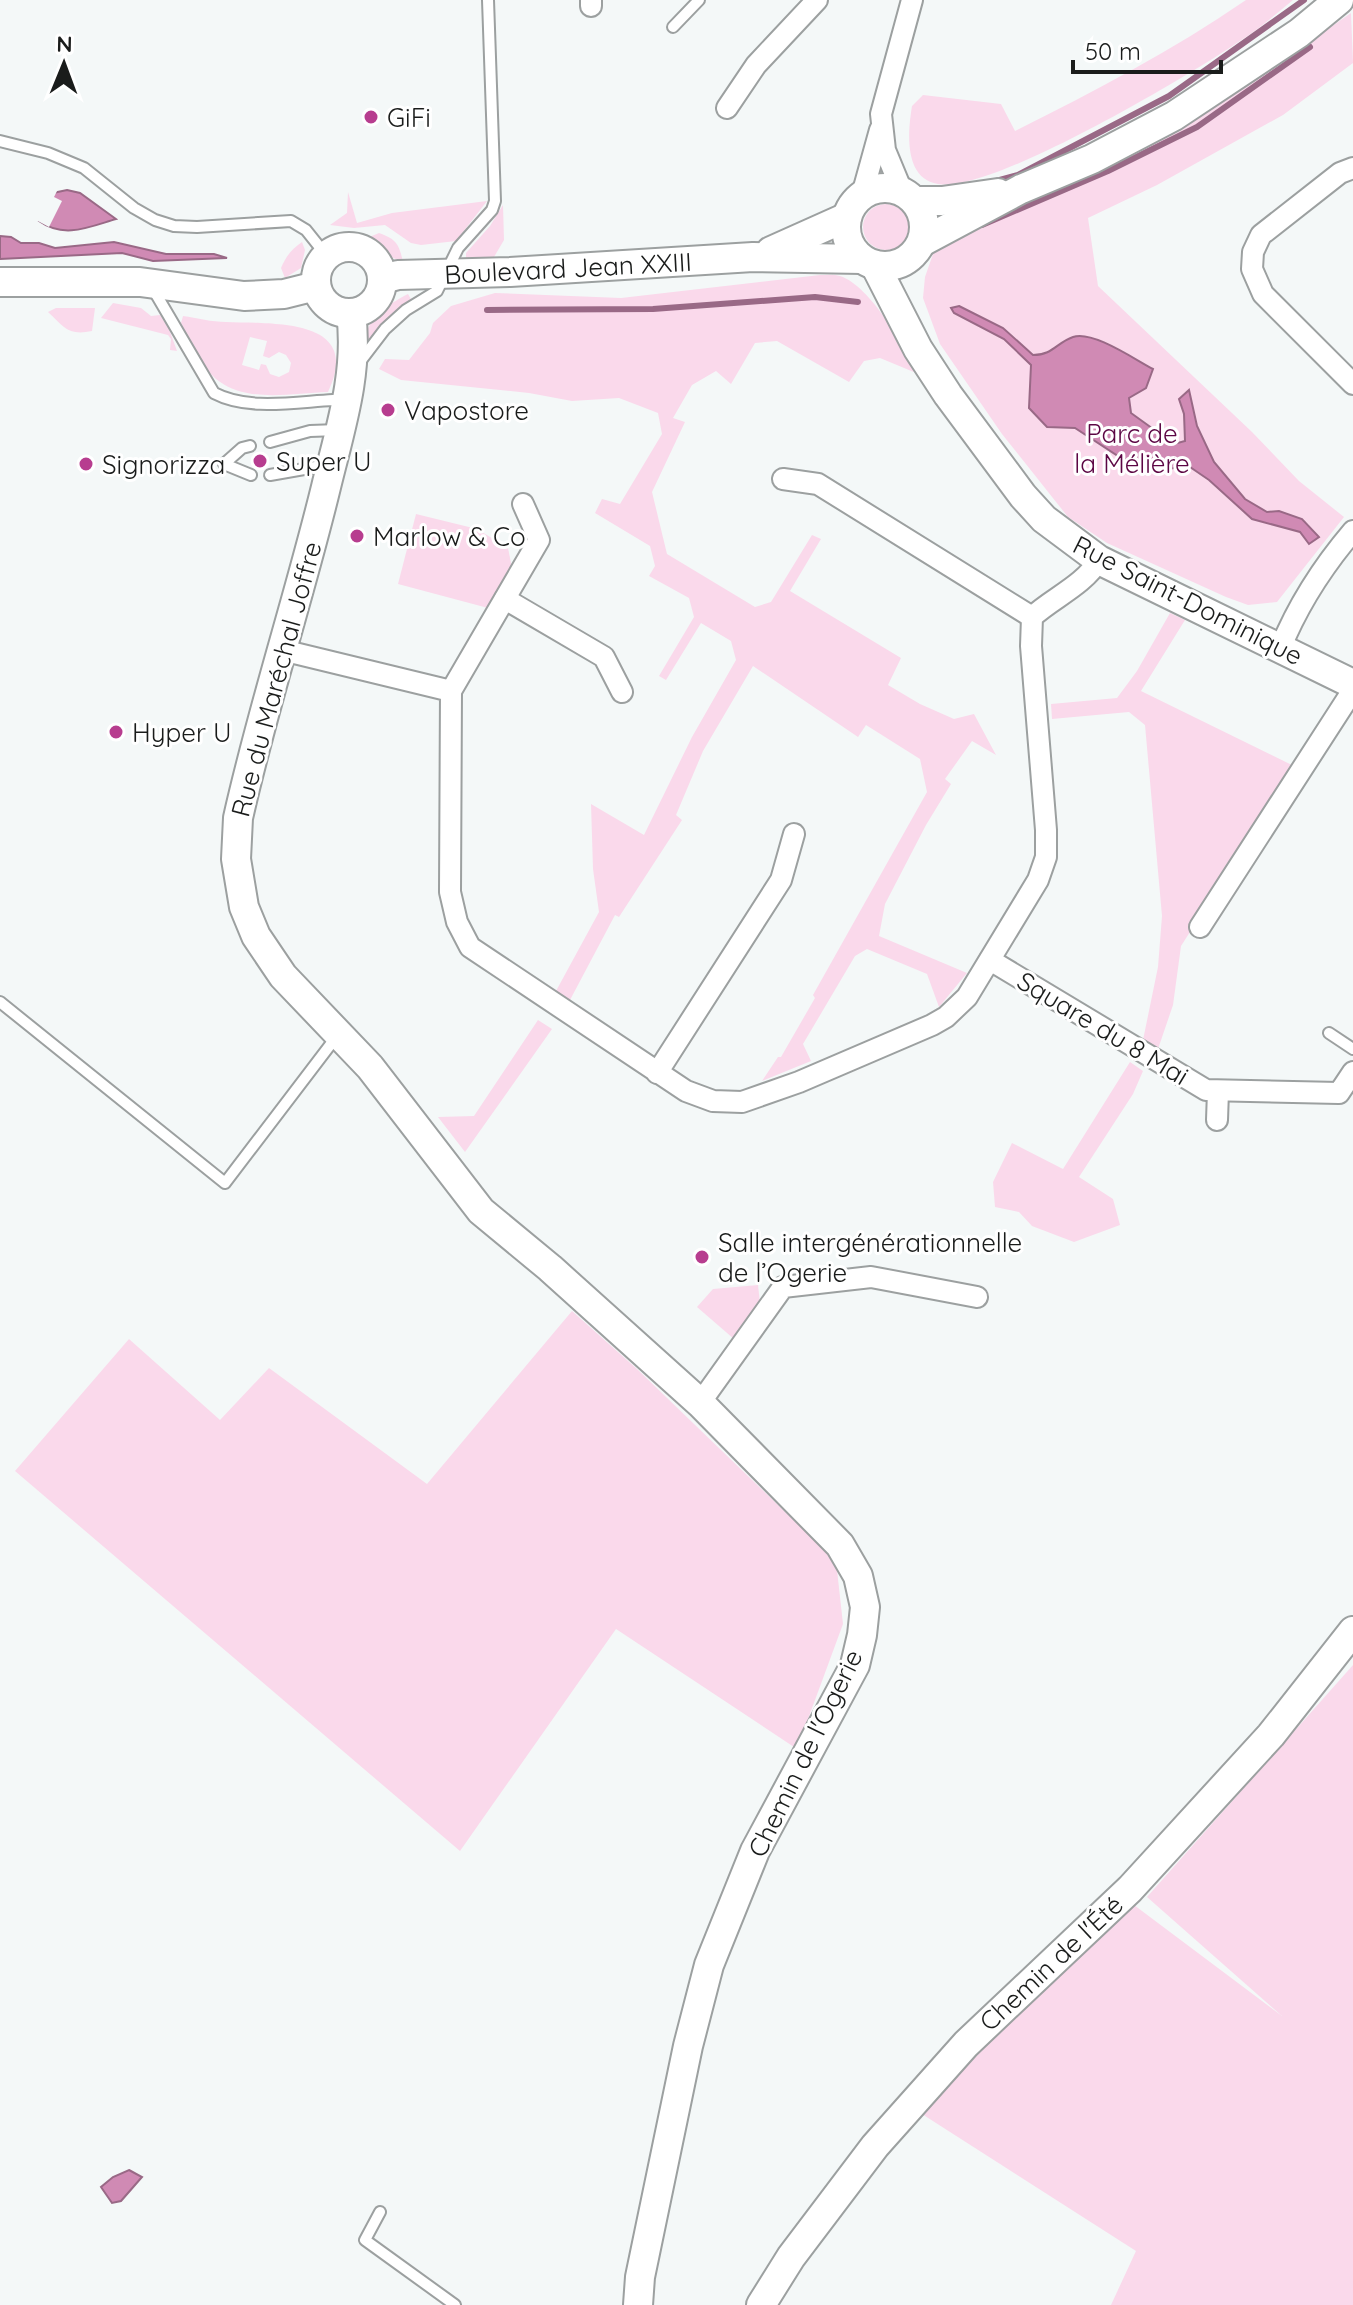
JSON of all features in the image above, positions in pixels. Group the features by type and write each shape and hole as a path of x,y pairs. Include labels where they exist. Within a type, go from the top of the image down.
{"street":[{"path":"727,108 756,65 817,0"},
{"path":"868,262 850,245 846,226 881,126 884,98 912,0"},
{"path":"753,257 895,265 1021,189 1092,159 1174,116 1288,41 1339,0"},
{"path":"881,126 885,150 908,196 925,220 917,249"},
{"path":"1353,168 1340,173 1261,235 1253,252 1252,269 1263,294 1353,384"},
{"path":"753,257 806,237 881,188 942,201 1021,189"},
{"path":"341,247 359,247 373,256 383,279 374,303 351,313 328,306 316,286 317,269 326,255 341,247"},
{"name":"Rue Saint-Dominique","path":"917,249 911,311 918,349"},
{"name":"Boulevard Jean XXIII","path":"383,279 398,275 753,257"},
{"name":"Rue Saint-Dominique","path":"868,262 948,395 1023,496 1066,537 1099,560 1353,687"},
{"path":"0,282 150,284 244,296 284,294 316,286"},
{"name":"Rue du Maréchal Joffre","path":"351,313 353,365 343,417 238,818 236,859 240,887 249,921 283,976 370,1067 481,1211 550,1268"},
{"path":"783,479 818,484 1032,617"},
{"path":"523,504 539,540 451,691 450,879 453,908 462,935 479,955 657,1073 686,1091 713,1101 730,1103 755,1098 940,1021 967,997 1038,880 1047,846 1032,661 1032,617 1067,592 1099,560"},
{"path":"1280,649 1287,631 1327,565 1353,531"},
{"path":"505,599 604,657 622,692"},
{"path":"282,650 451,691"},
{"path":"1200,927 1353,687"},
{"path":"657,1073 781,880 794,834"},
{"name":"Square du 8 Mai","path":"990,960 1206,1090 1339,1093 1353,1072"},
{"name":"Square du 8 Mai","path":"1217,1120 1218,1091"},
{"name":"Chemin de l'Ogerie","path":"550,1268 700,1403 840,1545 858,1576 865,1607 855,1665 755,1851 709,1965 681,2077 640,2277 638,2305"},
{"path":"700,1403 783,1287 871,1277 977,1297"},
{"name":"Chemin de l'Été","path":"761,2305 791,2257 875,2146 966,2044 1140,1878 1271,1735 1353,1631"}],"lane":[{"path":"353,365 361,363 385,329 406,310 437,291 448,274 458,248 492,210 495,201 488,0"},
{"path":"673,27 699,0"},
{"path":"0,141 33,148 73,163 155,220 174,226 197,227 291,221 306,230 326,255"},
{"path":"150,284 214,393 226,399 251,403 333,400 343,417 310,431 270,442"},
{"path":"250,446 236,452 224,464 251,475"},
{"path":"270,475 316,465 331,465"},
{"path":"0,1002 225,1183 337,1035"},
{"path":"1329,1033 1353,1049"},
{"path":"380,2212 365,2240 455,2305"}],"green space":[{"path":"1246,0 1293,0 1247,36 1179,79 1044,152 1001,171 964,182 938,184 927,180 913,163 909,140 912,106 923,95 1001,104 1015,131 1133,70"},
{"name":"Parc de la Mélière","path":"1351,13 1353,63 1283,115 1157,185 1088,218 1098,286 1252,432 1299,481 1344,517 1277,602 1248,605 1107,543 1068,517 1002,434 940,344 923,298 925,277 933,254 950,233 1134,151 1253,81"},
{"path":"348,192 357,223 392,213 487,201 456,241 421,245 411,243 385,225 354,228 330,225 347,213"},
{"path":"886,204 902,211 909,227 902,243 886,250 870,243 863,227 870,211"},
{"path":"503,205 504,240 494,257 466,258 466,253 490,226"},
{"path":"379,233 396,243 403,262 391,257 367,238"},
{"path":"302,242 305,250 301,268 285,278 281,268 290,253"},
{"path":"820,275 840,276 863,292 886,319 921,375 880,358 864,361 849,382 777,341 755,343 731,384 716,371 692,385 673,418 685,422 652,492 667,554 755,607 771,602 812,535 821,539 790,591 901,658 888,685 954,719 974,714 996,755 972,741 945,779 951,784 885,904 879,936 967,973 939,1007 927,974 867,949 855,956 803,1044 811,1061 762,1081 781,1057 815,998 813,995 927,792 920,759 866,725 858,737 753,666 703,751 676,815 682,820 619,917 615,915 570,1000 556,991 599,912 593,869 591,804 644,835 692,737 736,660 731,641 701,623 666,680 659,676 694,617 689,598 649,576 655,566 650,546 595,513 602,499 620,504 662,434 658,413 619,398 572,401 529,393 401,380 379,369 385,359 409,360 430,333 433,323 451,306 495,293 621,298"},
{"path":"408,294 412,301 383,323 365,346 365,337 372,321 385,308"},
{"path":"113,303 141,308 151,316 160,315 177,351 170,350 171,339 168,335 101,318"},
{"path":"56,308 95,308 92,331 67,329 48,312"},
{"path":"183,316 221,322 288,325 324,337 334,350 336,368 328,392 262,395 231,388 217,380 205,367 181,323","holes":["250,337 267,341 263,356 269,358 279,352 286,355 291,363 289,372 279,377 270,374 266,365 261,364 259,370 242,365"]},
{"path":"416,514 477,529 508,548 512,568 488,608 398,584"},
{"path":"1170,613 1185,620 1141,691 1296,767 1181,946 1173,1005 1158,1049 1143,1040 1158,967 1162,916 1145,725 1129,712 1052,719 1051,704 1117,698 1137,671"},
{"path":"538,1020 552,1029 465,1152 438,1117 474,1116"},
{"path":"1130,1062 1143,1071 1133,1094 1079,1177 1113,1199 1120,1225 1074,1242 1032,1226 1019,1212 995,1207 993,1182 1012,1143 1063,1169"},
{"path":"758,1285 760,1303 734,1339 697,1307 713,1289"},
{"path":"572,1311 637,1369 836,1561 843,1624 797,1749 616,1629 460,1851 15,1471 129,1339 220,1420 269,1368 427,1484"},
{"path":"1353,1665 1353,2305 1111,2305 1136,2251 911,2107 1134,1905 1282,2016 1147,1897"}],"shaded area":[{"path":"67,190 80,193 116,219 67,230 39,221 53,193"},
{"path":"0,236 55,248 114,242 166,254 214,254 227,258 153,261 122,253 0,259"},
{"path":"959,306 1003,328 1033,355 1045,353 1067,339 1081,336 1113,347 1153,369 1146,388 1129,398 1131,413 1174,444 1185,441 1184,414 1179,399 1189,390 1197,426 1214,462 1245,499 1267,512 1279,511 1302,519 1319,537 1309,544 1300,532 1252,519 1209,480 1187,465 1161,471 1121,458 1075,428 1047,427 1029,408 1031,365 1004,339 954,313 951,308"},
{"path":"129,2170 142,2177 121,2201 112,2203 101,2187"}],"pier":[{"path":"59,187 54,197 62,201 49,227 36,220 51,190"}],"waterway":[{"path":"996,181 1018,175 1169,96 1304,0"},
{"path":"982,225 1108,171 1197,127 1310,47"},
{"path":"487,310 653,309 815,297 858,302"}],"place":[{"name":"GiFi","path":"371,117"},
{"name":"Vapostore","path":"388,410"},
{"name":"Super U","path":"260,461"},
{"name":"Signorizza","path":"86,464"},
{"name":"Marlow & Co","path":"357,536"},
{"name":"Hyper U","path":"116,732"},
{"name":"Salle intergénérationnelle de l’Ogerie","path":"702,1257"}]}
